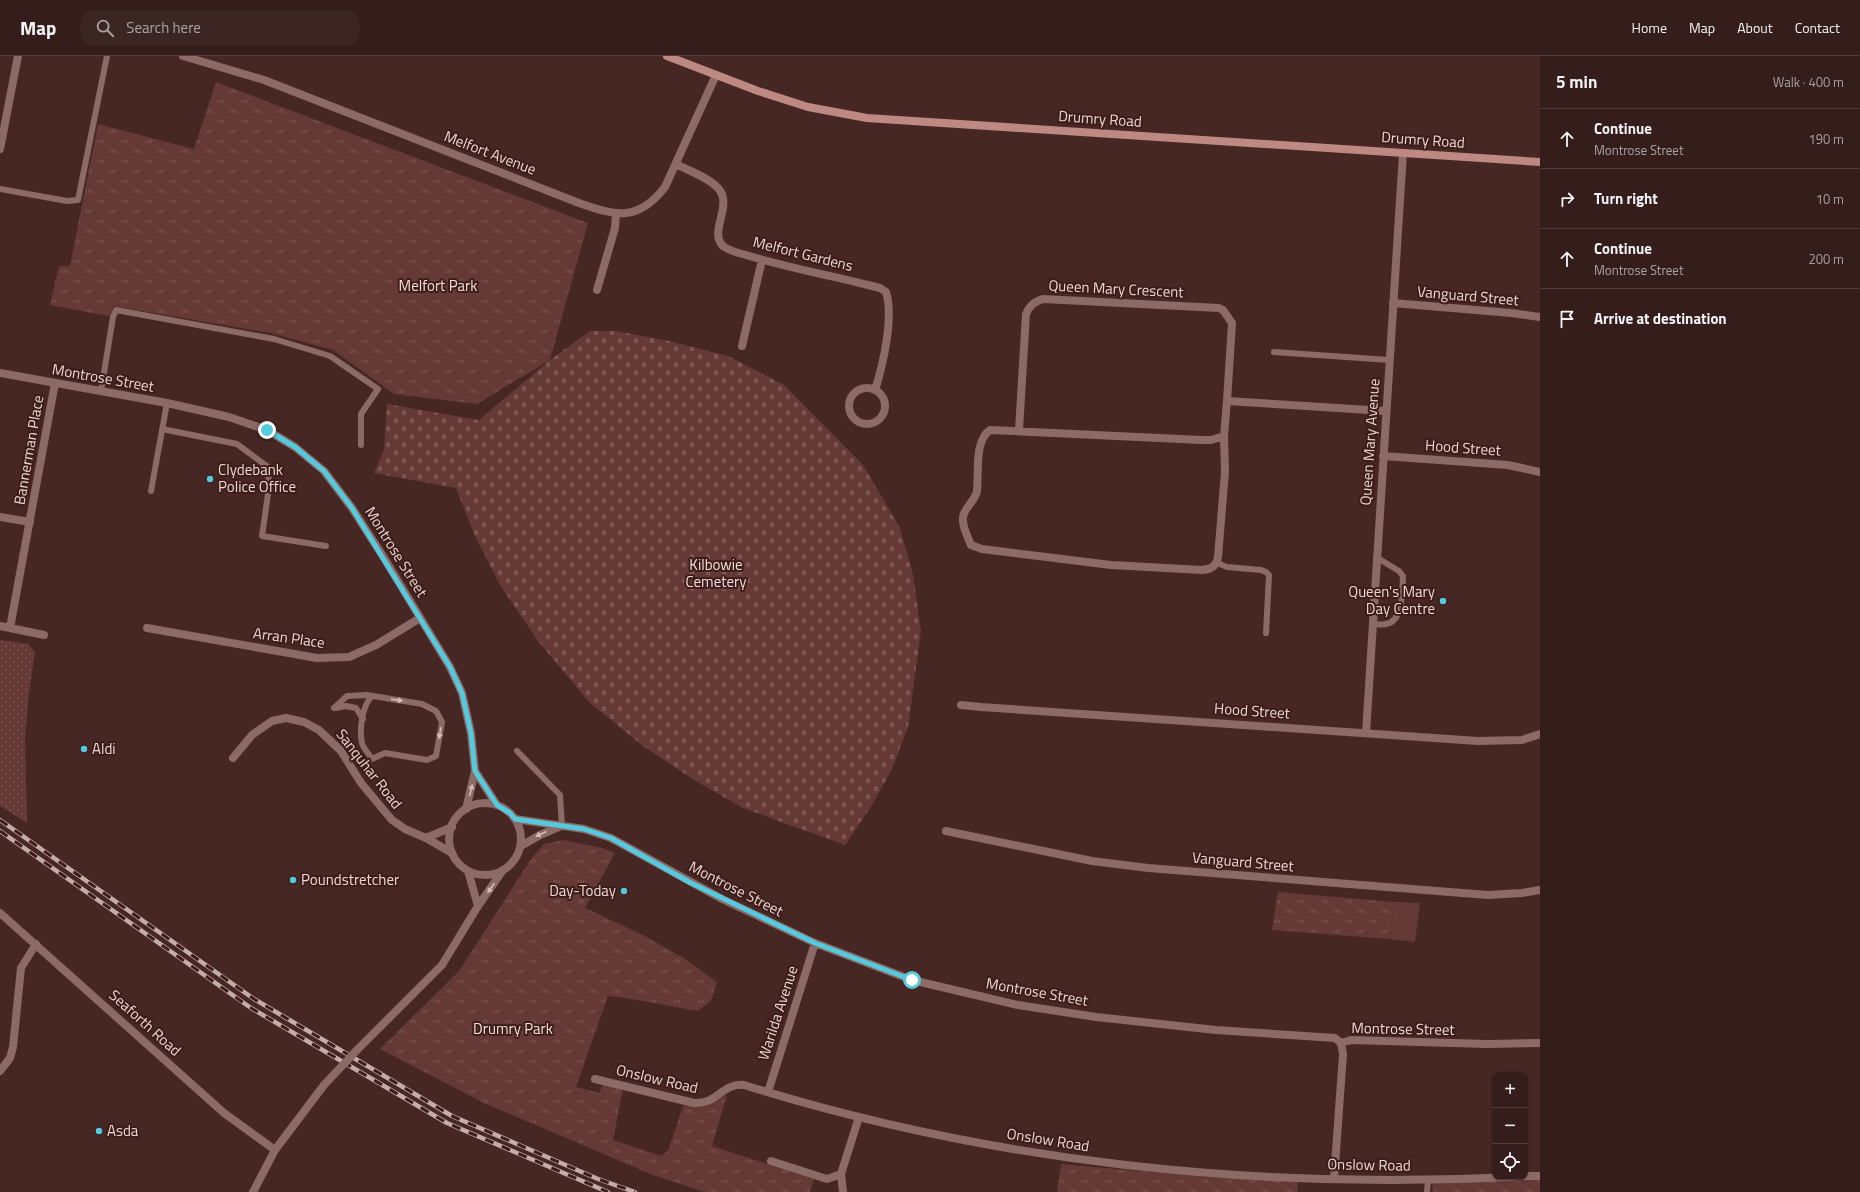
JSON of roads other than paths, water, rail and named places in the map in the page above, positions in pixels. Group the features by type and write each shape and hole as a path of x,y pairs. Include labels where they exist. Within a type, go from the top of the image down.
{"main road":[{"name":"Drumry Road","path":"667,56 758,92 808,107 866,118 1540,162"}],"street":[{"path":"0,149 18,56"},
{"name":"Melfort Avenue","path":"183,56 264,80 604,212 616,214 636,211 657,197 665,187 716,75"},
{"name":"Queen Mary Avenue","path":"1366,733 1382,456 1403,153"},
{"name":"Melfort Gardens","path":"676,164 707,180 718,188 722,194 723,208 718,236 723,246 729,250 762,260 880,288 886,292 888,309 885,356 875,390"},
{"path":"597,290 614,228 616,214"},
{"path":"742,346 762,260"},
{"name":"Queen Mary Crescent","path":"1019,430 1026,314 1030,306 1035,301 1043,299 1218,308 1223,310 1232,323 1227,401"},
{"name":"Vanguard Street","path":"1393,303 1511,312 1540,317"},
{"name":"Montrose Street","path":"0,373 167,403 229,417 267,430 295,447 324,471 352,508 450,667 462,693 471,733 475,771 466,809"},
{"name":"Bannerman Place","path":"10,628 55,383"},
{"path":"869,388 875,390 884,399 886,408 884,414 880,419 872,424 860,423 851,415 849,401 853,394 858,390 869,388"},
{"path":"1224,436 1211,440 1201,440 1019,430 990,430 985,433 980,441 976,496 964,512 962,519 972,545 976,548 1119,565 1202,570 1209,569 1217,563 1225,472 1224,436 1227,401 1385,411"},
{"name":"Hood Street","path":"1382,456 1508,465 1540,472"},
{"name":"Bannerman Place","path":"0,517 30,522"},
{"name":"Arran Place","path":"147,628 317,658 349,656 376,646 420,618"},
{"path":"0,626 44,635"},
{"name":"Hood Street","path":"961,705 1497,742 1522,740 1540,734"},
{"name":"Sanquhar Road","path":"233,758 252,736 272,721 286,718 304,722 319,730 341,751 361,783 392,820 405,829 426,838 452,853"},
{"name":"Montrose Street","path":"475,771 497,805"},
{"path":"253,1192 275,1150 324,1085 442,965 478,906 503,870 514,860 521,846 520,832 515,819 510,813 497,805 487,803 476,804 466,809 458,816 452,826 450,845 456,860 468,870 480,875 492,874 503,870"},
{"name":"Montrose Street","path":"515,819 584,829 611,838 697,886 815,943 912,980 1018,1005 1096,1017 1216,1030 1320,1036 1335,1038 1341,1043 1351,1040 1486,1044 1540,1043"},
{"path":"426,838 452,826"},
{"path":"521,846 540,835 562,826"},
{"name":"Vanguard Street","path":"946,830 1092,861 1148,868 1488,895 1522,893 1540,890"},
{"path":"468,870 478,906"},
{"name":"Seaforth Road","path":"0,913 224,1114 275,1150"},
{"name":"Warilda Avenue","path":"768,1092 815,943"},
{"path":"0,1071 10,1058 13,1047 21,968 36,944"},
{"path":"1334,1179 1343,1054 1341,1043"},
{"name":"Onslow Road","path":"595,1079 694,1103 704,1103 714,1099 729,1086 736,1084 859,1117 995,1146 1120,1164 1205,1173 1334,1179 1492,1177"},
{"path":"843,1192 841,1174 859,1117"},
{"path":"771,1161 827,1179 841,1174"},
{"path":"1528,1176 1540,1176"}],"lane":[{"path":"0,189 67,201 78,200 107,56"},
{"path":"101,391 113,317 116,310 274,339 330,356 378,389 361,414 361,444"},
{"path":"1274,352 1389,360"},
{"path":"151,491 167,403"},
{"path":"162,429 237,444 268,467 269,486 262,536 326,546"},
{"path":"1373,624 1386,624 1393,621 1399,614 1403,576 1399,570 1376,557"},
{"path":"1217,563 1227,567 1261,570 1269,575 1266,633"},
{"path":"362,719 356,708 346,706 334,708 347,696 372,696 422,704 436,711 442,722 436,756 428,760 385,753 372,759 362,744 362,719 368,700 372,696"},
{"path":"517,751 560,795 562,826"},
{"path":"1427,1192 1428,1179"}],"railway":[{"path":"0,820 254,999 452,1116 598,1179 635,1192"},
{"path":"0,831 251,1008 447,1123 608,1192"}],"place":[{"name":"Clydebank Police Office","path":"210,479"},
{"name":"Queen's Mary Day Centre","path":"1443,601"},
{"name":"Aldi","path":"84,749"},
{"name":"Poundstretcher","path":"293,880"},
{"name":"Day-Today","path":"624,891"},
{"name":"Asda","path":"99,1131"}],"park label":[{"name":"Melfort Park","path":"438,286"},
{"name":"Kilbowie Cemetery","path":"716,574"},
{"name":"Drumry Park","path":"513,1029"}]}
